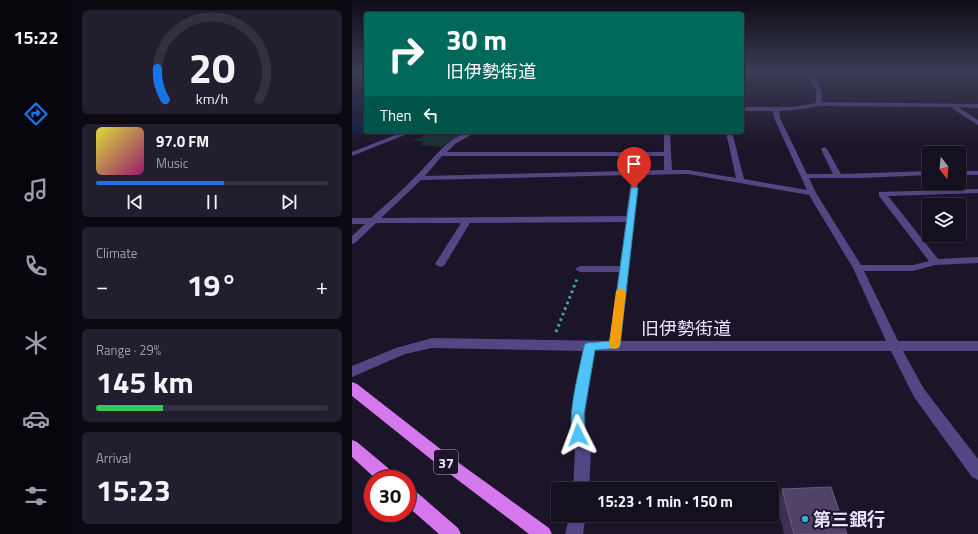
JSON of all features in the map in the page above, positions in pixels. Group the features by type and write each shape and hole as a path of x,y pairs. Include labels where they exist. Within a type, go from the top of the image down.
{"main road":[{"name":"37","path":"352,388 447,463 543,534"},
{"path":"352,447 378,470"},
{"path":"416,503 452,534"}],"street":[{"path":"818,104 821,97"},
{"path":"744,109 776,109 818,104 978,106"},
{"path":"953,106 978,123"},
{"path":"776,109 777,118 812,193 858,268 893,345 919,393 978,472"},
{"path":"352,154 404,134"},
{"path":"352,241 419,178 440,154 452,143 468,134"},
{"path":"667,134 668,172"},
{"path":"729,134 740,180"},
{"path":"824,149 838,176"},
{"path":"440,154 667,154"},
{"path":"419,178 688,172 812,193"},
{"path":"615,345 636,173"},
{"path":"966,173 978,173"},
{"path":"804,176 922,174"},
{"path":"935,262 882,194 978,191"},
{"path":"352,221 630,219"},
{"path":"440,264 462,227 468,220"},
{"path":"858,268 913,268 935,262 978,260"},
{"path":"580,269 624,269"},
{"name":"旧伊勢街道","path":"352,372 403,350 425,344 551,346 978,346"},
{"path":"581,482 583,451 578,435 578,414 590,346"},
{"path":"574,534 577,522"}],"path":[{"path":"551,346 580,269"}],"green space":[{"path":"428,134 462,134 441,147 420,145 424,141 412,141"}],"water":[{"path":"352,114 364,119 364,133 357,135 352,130"}],"building":[{"path":"831,487 847,534 794,534 782,489"}],"waterway":[{"path":"352,104 359,101 364,101"}],"slow traffic":[{"path":"615,345 621,291"}],"place":[{"name":"第三銀行","path":"805,519"}],"route":[{"path":"578,435 578,414 590,346 615,345 634,188"}]}
